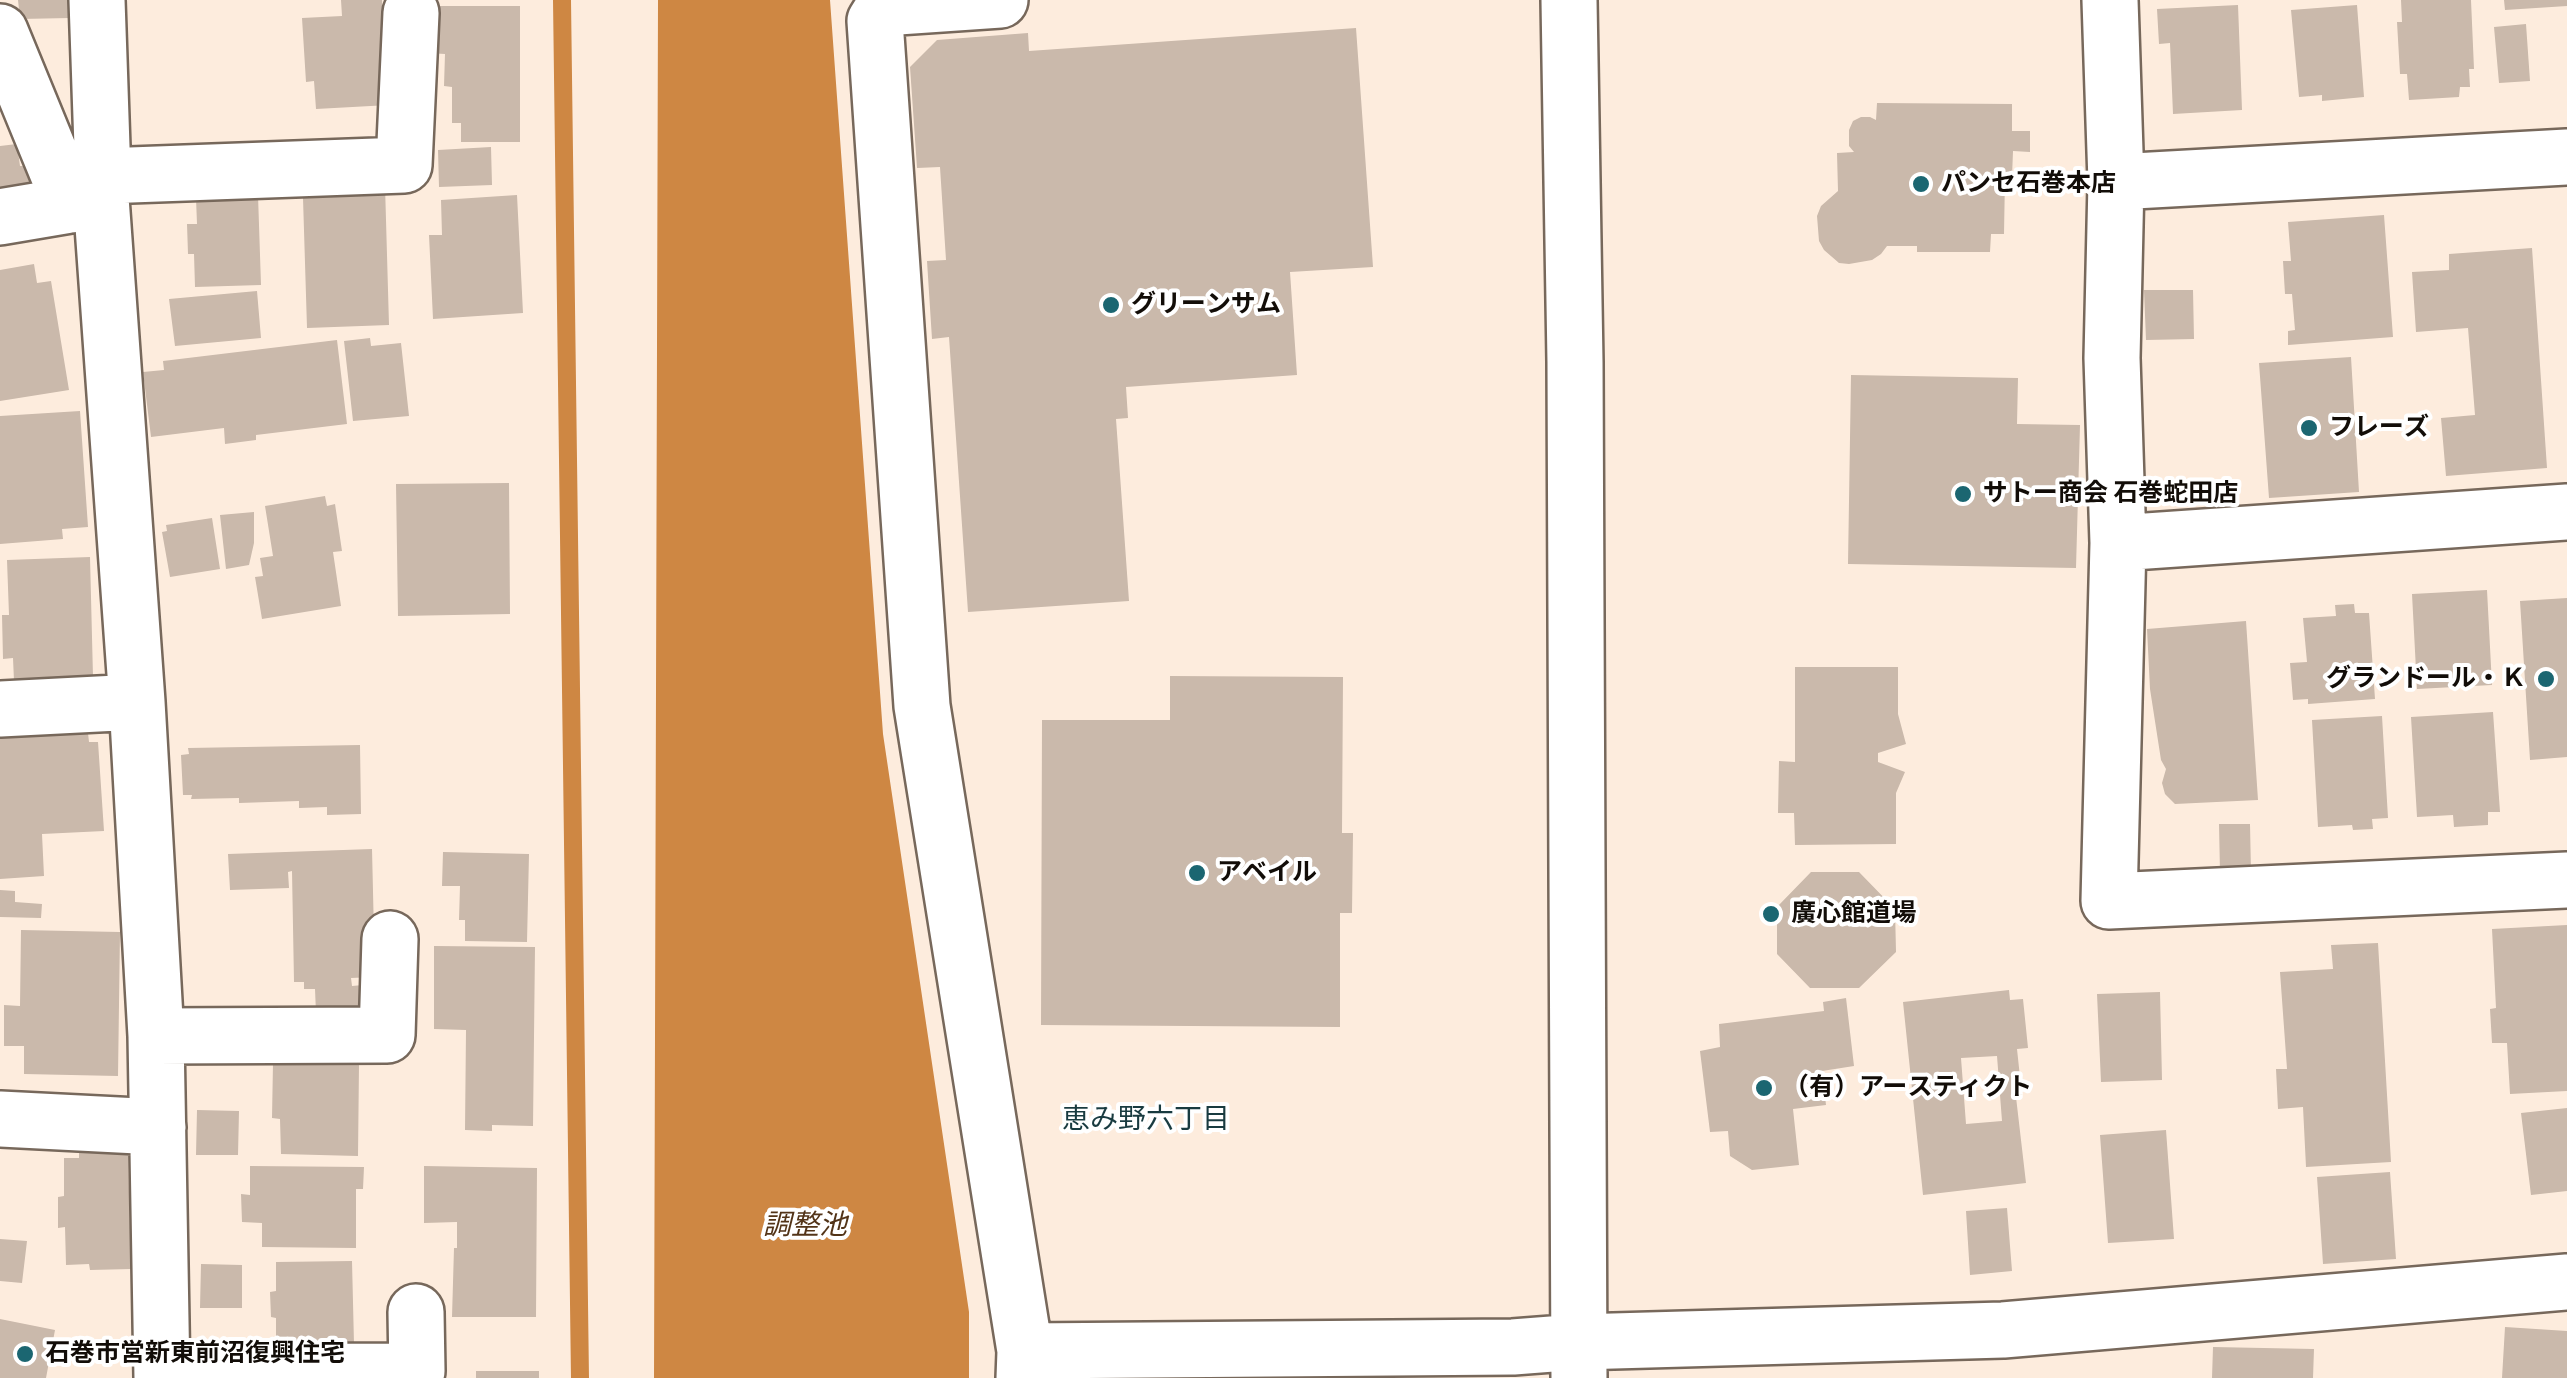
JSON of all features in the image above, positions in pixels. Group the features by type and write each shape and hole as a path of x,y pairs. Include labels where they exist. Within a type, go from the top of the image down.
{"street":[{"path":"97,0 92,193 136,702 156,1036 162,1375 417,1372 416,1312"},
{"path":"1000,0 883,8 875,21 922,706 1025,1364 1513,1347 1578,1360 2003,1354 2567,1282"},
{"path":"1569,0 1578,1360"},
{"path":"2110,0 2116,182 2112,358 2118,543 2109,902 2567,880"},
{"path":"0,216 92,193 404,164 411,12"},
{"path":"4,52 92,193"},
{"path":"2116,182 2567,157"},
{"path":"2118,543 2567,512"},
{"path":"0,709 136,702"},
{"path":"156,1036 387,1034 390,938"},
{"path":"0,1119 158,1127"}],"water":[{"name":"調整池","path":"658,0 830,0 883,734 969,1312 969,1378 654,1378"}],"building":[{"path":"18,0 70,0 70,18 20,19"},
{"path":"341,0 382,0 389,105 316,109 314,81 306,82 302,18 342,16"},
{"path":"2401,0 2471,0 2474,69 2469,69 2470,87 2460,87 2459,97 2409,100 2407,74 2400,74 2397,22 2402,22"},
{"path":"2504,0 2567,0 2567,6 2505,10"},
{"path":"2238,5 2242,110 2173,114 2170,43 2159,44 2157,9"},
{"path":"2357,5 2364,97 2322,101 2322,95 2299,97 2291,10"},
{"path":"428,6 520,6 520,142 461,142 461,123 452,123 452,87 444,86 445,54 428,53"},
{"path":"2526,24 2530,81 2499,83 2494,27"},
{"name":"グリーンサム","path":"1356,28 1373,267 1290,272 1297,375 1126,387 1128,418 1116,419 1129,601 968,612 949,337 932,339 927,261 946,260 940,167 917,168 910,67 937,40 1028,33 1029,51"},
{"name":"パンセ石巻本店","path":"1877,103 2012,104 2012,131 2030,131 2030,152 2013,151 2012,177 2005,177 2004,234 1991,234 1990,252 1917,252 1917,246 1887,246 1872,260 1849,264 1839,263 1824,250 1819,241 1817,216 1821,206 1838,191 1837,153 1854,152 1849,146 1853,121 1861,117 1876,120"},
{"path":"17,144 20,166 28,166 30,187 0,191 0,146"},
{"path":"491,147 492,185 439,187 438,150"},
{"path":"360,185 385,185 389,325 307,328 303,198 361,196"},
{"path":"258,195 261,285 195,287 194,254 188,254 187,224 197,224 196,198"},
{"path":"517,195 523,313 433,319 429,235 442,235 441,200"},
{"path":"2384,215 2393,337 2288,345 2288,331 2295,330 2292,294 2285,294 2283,261 2291,261 2288,222"},
{"path":"2532,248 2547,468 2446,476 2441,418 2475,415 2468,328 2416,332 2412,272 2449,270 2449,254"},
{"path":"34,264 37,283 51,281 69,390 0,401 0,270"},
{"path":"2144,290 2193,290 2194,339 2146,340"},
{"path":"257,291 261,338 175,346 169,299"},
{"path":"370,338 371,346 401,343 409,416 353,421 344,341"},
{"path":"337,340 347,424 256,435 256,440 225,444 224,428 151,437 143,372 164,370 163,361"},
{"name":"フレーズ","path":"2351,357 2359,492 2269,498 2259,363"},
{"name":"サトー商会 石巻蛇田店","path":"1851,375 2018,378 2017,424 2080,425 2076,568 1848,564"},
{"path":"80,411 88,527 62,529 63,539 0,544 0,416"},
{"path":"509,483 510,614 398,616 396,484"},
{"path":"325,496 327,506 335,504 342,551 333,552 341,606 262,619 255,577 263,576 260,558 273,556 265,506"},
{"path":"254,512 249,565 226,569 220,515"},
{"path":"212,518 220,569 170,577 162,532 167,531 166,525"},
{"path":"90,557 93,677 14,681 13,658 3,659 2,615 9,615 7,560"},
{"path":"2487,590 2492,685 2417,689 2412,594"},
{"name":"グランドール・Ｋ","path":"2567,598 2567,757 2530,760 2520,601"},
{"path":"2354,604 2355,613 2369,613 2375,699 2308,704 2308,699 2293,700 2290,663 2307,662 2303,618 2336,616 2335,605"},
{"path":"2246,621 2258,800 2175,804 2165,794 2162,783 2166,769 2161,760 2150,689 2147,629"},
{"path":"1795,667 1898,667 1898,714 1906,744 1878,753 1878,762 1905,772 1896,793 1896,844 1795,845 1794,813 1778,813 1779,761 1795,762"},
{"name":"アベイル","path":"1170,676 1343,677 1342,833 1353,833 1352,913 1340,913 1340,1027 1041,1025 1042,720 1170,720"},
{"path":"2493,712 2500,812 2488,812 2488,825 2454,827 2453,815 2417,817 2411,717"},
{"path":"2382,716 2388,818 2372,819 2373,829 2353,830 2352,825 2318,827 2312,720"},
{"path":"83,725 82,733 88,733 89,742 98,742 104,831 42,834 44,876 0,879 0,738 58,735 57,727"},
{"path":"360,745 361,814 327,815 327,807 299,808 299,801 239,803 239,798 191,799 192,795 183,795 181,755 189,754 188,748"},
{"path":"2219,824 2250,824 2251,873 2220,873"},
{"path":"372,849 375,977 351,978 352,986 374,984 375,1011 316,1013 315,989 304,989 304,982 294,982 292,871 288,872 289,888 230,890 228,854"},
{"path":"443,852 529,854 527,942 465,941 465,920 459,920 460,886 442,886"},
{"name":"廣心館道場","path":"1811,872 1859,872 1895,909 1896,952 1859,988 1810,988 1777,954 1777,907"},
{"path":"0,890 15,891 15,902 42,904 41,918 0,917"},
{"path":"2567,925 2567,1091 2510,1094 2507,1043 2492,1043 2490,1009 2496,1008 2492,929"},
{"path":"21,930 120,932 118,1076 24,1074 24,1046 4,1046 4,1005 20,1006"},
{"path":"2378,943 2391,1162 2306,1167 2303,1107 2278,1109 2276,1069 2287,1069 2280,972 2333,969 2331,945"},
{"path":"434,946 535,947 533,1126 492,1125 492,1131 465,1130 466,1030 434,1029"},
{"path":"2009,990 2010,1000 2023,999 2028,1048 2017,1049 2022,1096 2016,1097 2026,1183 1923,1195 1903,1002","holes":["1997,1056 2002,1121 1966,1124 1961,1058"]},
{"path":"2160,992 2162,1080 2101,1082 2097,994"},
{"name":"（有）アースティクト","path":"1846,998 1854,1066 1822,1071 1826,1105 1793,1109 1799,1165 1752,1170 1730,1156 1728,1131 1710,1132 1700,1051 1720,1047 1719,1024 1824,1011 1823,1002"},
{"path":"273,1063 359,1064 358,1156 281,1154 280,1119 272,1118"},
{"path":"2567,1108 2567,1191 2531,1195 2521,1113"},
{"path":"197,1110 239,1111 238,1155 196,1155"},
{"path":"2166,1130 2174,1239 2108,1243 2100,1135"},
{"path":"79,1149 119,1149 119,1154 128,1154 131,1269 90,1270 89,1264 66,1265 65,1227 58,1228 58,1197 64,1196 64,1158 79,1158"},
{"path":"250,1166 364,1167 363,1189 356,1189 356,1248 262,1247 262,1223 242,1222 241,1194 250,1195"},
{"path":"424,1166 537,1168 536,1317 452,1317 457,1222 424,1223"},
{"path":"2390,1172 2396,1259 2323,1264 2317,1177"},
{"path":"2007,1208 2012,1271 1970,1275 1966,1211"},
{"path":"0,1239 27,1241 22,1283 0,1281"},
{"path":"352,1261 354,1344 276,1346 276,1318 271,1317 270,1292 276,1291 276,1262"},
{"path":"201,1264 242,1265 242,1308 200,1308"},
{"name":"石巻市営新東前沼復興住宅","path":"0,1319 55,1330 46,1378 0,1378"},
{"path":"2505,1327 2567,1331 2567,1378 2502,1378"},
{"path":"2213,1347 2314,1349 2313,1378 2212,1378"},
{"path":"476,1371 539,1371 539,1378 476,1378"}],"waterway":[{"path":"562,0 580,1378"}],"place":[{"name":"パンセ石巻本店","path":"1921,184"},
{"name":"グリーンサム","path":"1111,305"},
{"name":"フレーズ","path":"2309,428"},
{"name":"サトー商会 石巻蛇田店","path":"1963,494"},
{"name":"グランドール・Ｋ","path":"2546,679"},
{"name":"アベイル","path":"1197,873"},
{"name":"廣心館道場","path":"1771,914"},
{"name":"（有）アースティクト","path":"1764,1088"},
{"name":"石巻市営新東前沼復興住宅","path":"25,1354"}],"district":[{"name":"恵み野六丁目","path":"1146,1120"}]}
